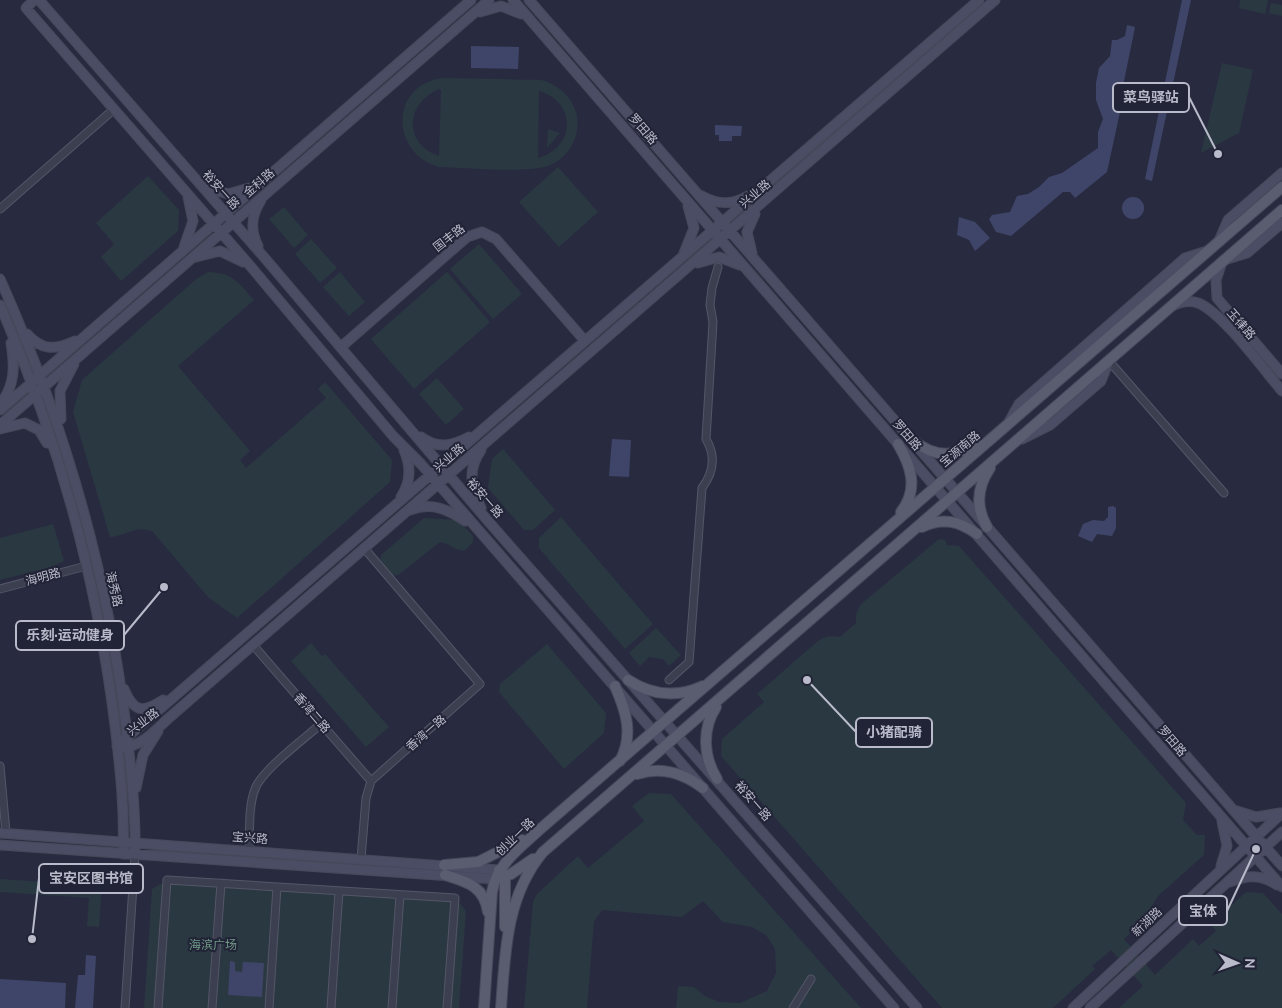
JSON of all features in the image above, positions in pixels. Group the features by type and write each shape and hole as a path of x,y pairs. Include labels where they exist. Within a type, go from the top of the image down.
{"main road":[{"path":"34,0 26,8 252,268 404,450 409,468 406,488 394,506"},
{"name":"裕安一路","path":"39,0 263,256 488,521 917,1008"},
{"path":"459,10 467,0"},
{"name":"金科路","path":"0,410 471,0"},
{"name":"金科路","path":"0,427 44,386 489,0"},
{"name":"罗田路","path":"513,0 936,486 1282,888"},
{"name":"罗田路","path":"529,0 1282,866"},
{"path":"534,0 542,15"},
{"name":"兴业路","path":"117,746 979,0"},
{"name":"兴业路","path":"117,746 128,748 137,744 164,722 995,0"},
{"path":"465,22 486,9 501,6 514,10 530,20"},
{"path":"1219,241 1228,220 1282,173"},
{"path":"198,183 209,190 228,194 242,192 261,182"},
{"path":"692,187 706,198 726,203 742,200 762,189"},
{"name":"宝源南路","path":"655,732 895,521 1282,187"},
{"path":"263,256 254,238 252,224 255,211 267,192"},
{"path":"183,250 193,221 186,193"},
{"path":"677,262 689,244 694,228 691,212 683,195"},
{"path":"760,266 750,249 747,232 754,215 768,199"},
{"path":"500,875 542,852 632,777 1282,210"},
{"path":"1224,260 1247,253 1282,223"},
{"name":"国丰路","path":"341,347 466,237 482,232 496,239 585,341"},
{"path":"189,260 208,252 220,251 232,255 252,268"},
{"path":"685,271 704,260 719,257 734,261 751,274"},
{"name":"玉律路","path":"1224,260 1217,275 1215,292 1220,303 1282,374"},
{"name":"海秀路","path":"0,279 22,328 44,386 66,452 90,539 118,674 134,806 135,854"},
{"name":"玉律路","path":"1167,310 1177,304 1194,302 1208,309 1220,319 1282,391"},
{"name":"海秀路","path":"0,305 57,460 86,566 103,647 117,746 124,842 123,854"},
{"path":"1220,319 1222,312 1228,312"},
{"path":"0,405 11,387 15,368 6,319"},
{"path":"22,328 33,341 46,348 62,347 86,335"},
{"path":"66,452 58,398 61,386 79,356"},
{"path":"0,427 18,423 34,426 45,439 57,460"},
{"path":"407,425 423,438 443,446 458,442 488,425"},
{"path":"488,521 474,491 471,476 480,452 497,433"},
{"path":"393,436 438,484 615,686 894,1008"},
{"path":"913,440 929,451 946,455 962,451 992,438"},
{"path":"895,521 905,508 912,487 911,468 898,444"},
{"path":"987,527 980,511 979,492 988,472 998,457"},
{"path":"403,514 420,507 437,507 454,514 476,529"},
{"path":"914,530 935,522 951,521 963,525 977,534"},
{"path":"118,674 130,702 141,709 150,708 181,690"},
{"path":"628,680 652,692 672,694 690,692 710,682"},
{"path":"615,686 628,727 626,746 618,764"},
{"path":"717,779 709,762 706,735 711,717 723,697"},
{"path":"134,806 138,774 143,755 164,722"},
{"name":"创业一路","path":"500,875 538,831 655,732"},
{"path":"632,777 656,770 671,771 685,776 703,788"},
{"path":"1228,804 1239,812 1256,817 1282,812"},
{"path":"1216,874 1223,864 1227,846 1224,826 1218,812"},
{"name":"新湖路","path":"1073,1008 1282,812"},
{"path":"445,870 486,860 538,831"},
{"name":"新湖路","path":"1090,1008 1282,832"},
{"name":"宝兴路","path":"3,833 361,859 445,870"},
{"name":"宝兴路","path":"0,845 123,854 445,870 500,875"},
{"path":"501,1008 505,958 518,891 527,872 542,852"},
{"path":"445,870 479,890 485,899 490,926"},
{"path":"484,1008 490,926 500,875"},
{"path":"500,875 505,958"},
{"path":"1223,886 1242,878 1253,876 1266,879 1282,888"}],"street":[{"path":"0,209 114,110"},
{"path":"669,680 689,662 702,488 712,472 712,454 706,439 713,322 710,306 712,288 718,267"},
{"path":"1109,361 1224,493"},
{"name":"香湾一路","path":"364,548 480,684 371,781"},
{"name":"海明路","path":"0,588 86,566"},
{"name":"香湾二路","path":"253,645 371,781"},
{"path":"249,851 253,799 257,784 265,774 322,724"},
{"path":"0,766 3,833"},
{"path":"361,859 366,798 371,781"},
{"name":"海秀路","path":"125,1008 135,854"},
{"path":"158,1008 167,880 455,898 447,1008"},
{"path":"212,1008 221,883"},
{"path":"269,1008 277,887"},
{"path":"331,1008 339,891"},
{"path":"392,1008 400,895"},
{"path":"793,1008 811,979"}],"green space":[{"path":"1240,0 1268,0 1265,14 1239,8"},
{"path":"1271,3 1282,5 1282,16 1269,13"},
{"path":"1222,63 1253,70 1239,133 1201,153"},
{"path":"445,78 541,80 547,82 563,92 574,106 577,131 574,140 570,149 557,162 539,168 503,170 439,167 423,159 411,148 404,134 403,119 406,104 414,92 427,82","holes":["441,90 439,156 427,150 419,142 414,133 413,123 420,103 428,95","539,91 551,97 560,105 565,114 567,125 560,145 551,153 538,158"]},
{"path":"548,129 560,133 547,148"},
{"path":"558,167 598,212 559,247 519,202"},
{"path":"148,176 179,210 178,231 121,281 101,257 114,244 96,223"},
{"path":"284,207 308,235 294,248 269,219"},
{"path":"311,239 337,268 320,283 295,254"},
{"path":"479,244 522,294 493,319 450,269"},
{"path":"208,272 223,274 234,280 254,300 178,366 250,451 240,460 246,468 326,398 318,389 325,382 392,460 390,482 237,618 208,597 153,532 142,529 110,537 73,412 82,380 195,280"},
{"path":"340,272 365,302 349,316 323,287"},
{"path":"447,272 490,322 414,389 371,339"},
{"path":"437,378 464,409 446,425 419,394"},
{"path":"503,449 555,510 533,530 524,530 488,488 492,459"},
{"path":"561,517 653,624 625,649 539,548 539,538"},
{"path":"424,518 458,520 473,536 473,542 464,551 440,542 398,575 391,576 380,561 381,555"},
{"path":"53,524 64,561 51,567 0,580 0,538"},
{"path":"939,539 945,540 947,545 959,546 1186,803 1183,820 1197,835 1205,835 1204,855 1158,896 1143,920 1124,939 1155,975 1193,939 1199,946 1216,931 1211,924 1246,892 1263,893 1282,914 1282,1008 1119,1008 1143,986 1111,950 1092,966 1095,969 1053,1008 942,1008 721,756 722,739 764,702 757,694 819,640 829,636 840,637 856,623 856,615 860,605"},
{"path":"656,628 681,655 669,666 663,659 649,657 640,666 629,653"},
{"path":"311,643 322,656 325,654 389,727 366,747 291,661"},
{"path":"547,644 606,713 604,733 564,769 499,692 500,684"},
{"path":"649,793 671,794 861,1008 676,1008 678,986 694,987 705,996 719,1002 740,1003 767,991 776,973 775,949 766,935 752,927 723,922 703,901 682,917 602,910 594,921 587,1008 524,1008 533,902 537,894 578,856 588,868 644,821 632,806"},
{"path":"0,879 102,886 99,927 87,926 89,898 0,892"},
{"name":"海滨广场","path":"167,880 455,898 466,911 459,1008 144,1008 152,889"}],"water":[{"path":"1182,0 1191,0 1152,181 1145,179"},
{"path":"1127,25 1135,27 1121,96 1117,95 1114,110 1120,112 1107,172 1075,198 1070,192 1063,192 1011,236 996,232 989,219 992,215 1010,212 1017,196 1028,194 1049,177 1062,173 1098,148 1098,132 1103,119 1096,100 1096,83 1099,68 1110,56 1112,40 1125,36"},
{"path":"471,46 519,47 518,69 471,68"},
{"path":"715,125 742,126 741,136 732,136 732,141 719,141 719,135 715,135"},
{"path":"1133,197 1141,200 1144,208 1141,216 1133,219 1125,216 1122,208 1125,200"},
{"path":"959,217 975,222 990,238 975,251 969,240 957,235"},
{"path":"612,439 631,440 629,477 609,476"},
{"path":"1113,506 1116,508 1116,528 1112,536 1097,534 1092,542 1078,536 1083,524 1093,520 1104,521 1108,517 1108,507"},
{"path":"86,955 96,956 93,1008 75,1008 78,975 85,975"},
{"path":"230,961 235,962 235,971 242,972 243,962 264,963 262,997 228,995"},
{"path":"0,979 66,983 65,1008 0,1008"}],"place":[{"name":"菜鸟驿站","path":"1218,154"},
{"name":"乐刻·运动健身","path":"164,587"},
{"name":"小猪配骑","path":"807,680"},
{"name":"宝体","path":"1256,849"},
{"name":"宝安区图书馆","path":"32,939"}]}
